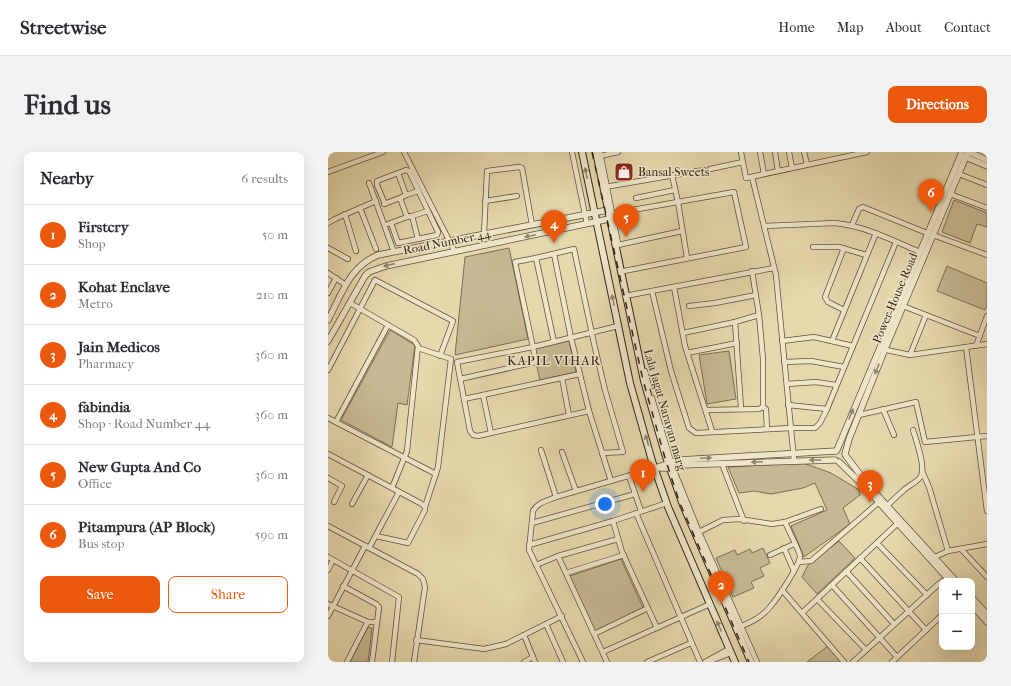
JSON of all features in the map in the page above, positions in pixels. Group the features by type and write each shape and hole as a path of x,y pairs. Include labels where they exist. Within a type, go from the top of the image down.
{"main road":[{"name":"Lala Jagat Narayan marg","path":"582,152 630,383 655,468 667,502 735,662"},
{"name":"Lala Jagat Narayan marg","path":"599,153 609,214 644,381 670,465 697,533 739,627 751,662"}],"street":[{"path":"328,172 383,152"},
{"path":"404,152 455,252"},
{"path":"572,152 587,224"},
{"path":"599,153 618,152"},
{"path":"741,152 746,178 868,152"},
{"path":"760,152 764,174"},
{"path":"774,152 778,171"},
{"path":"789,152 792,168"},
{"path":"804,152 807,164"},
{"path":"965,154 987,160"},
{"path":"965,154 987,166"},
{"name":"Power House Road","path":"846,455 849,439 920,252 950,194 959,174 965,154"},
{"name":"Power House Road","path":"836,451 903,306 930,234 965,154"},
{"path":"710,169 743,162"},
{"path":"484,234 487,171 514,167 522,168 532,225"},
{"path":"385,204 377,181 406,170 409,171 438,232 437,235 398,243 391,223"},
{"path":"605,187 704,170"},
{"path":"398,173 406,195"},
{"path":"959,174 987,185"},
{"path":"672,175 687,258"},
{"path":"752,177 774,268 794,457"},
{"path":"369,183 394,252"},
{"path":"328,223 360,208 377,204 385,204 418,190"},
{"path":"636,198 675,190"},
{"path":"624,271 746,247 734,192 609,214 624,271 627,296 774,268"},
{"path":"950,194 987,208"},
{"path":"485,201 517,196"},
{"path":"400,198 410,217 418,239"},
{"path":"852,225 859,209 863,207 987,255"},
{"path":"360,208 376,249"},
{"path":"384,225 428,211"},
{"name":"Road Number 44","path":"328,320 351,275 363,263 378,255 594,212 609,214"},
{"path":"345,214 356,251"},
{"name":"Road Number 44","path":"328,342 365,276 369,272 386,266 596,222 609,214"},
{"path":"764,226 835,223 852,225 876,233 920,252"},
{"path":"618,245 682,231"},
{"path":"832,341 876,233"},
{"path":"652,291 671,371 689,428 696,432 817,427 827,409 896,242"},
{"path":"813,247 844,248 866,255"},
{"path":"328,248 348,259"},
{"path":"844,248 825,297 828,302 844,310"},
{"path":"460,379 536,362 515,262 574,249 605,390 623,452 602,453"},
{"path":"554,254 571,338 589,411 611,481"},
{"path":"536,258 554,342"},
{"path":"752,272 759,315 763,359 763,407 766,409 767,429"},
{"path":"328,273 346,285"},
{"path":"328,292 336,278"},
{"path":"328,370 375,280 452,321 440,356"},
{"path":"674,287 687,353 712,431"},
{"path":"689,306 711,304 756,295"},
{"path":"350,303 417,342 418,348 407,451 392,488"},
{"path":"903,306 980,336"},
{"path":"683,333 735,322 759,315"},
{"path":"910,354 926,315"},
{"path":"976,346 987,316"},
{"path":"735,322 741,408"},
{"path":"336,422 388,325"},
{"path":"589,411 478,436 473,435 470,432 457,362 534,347 618,326"},
{"path":"782,341 814,337 853,346"},
{"path":"687,353 736,343"},
{"path":"882,349 910,354 987,344"},
{"path":"966,347 987,511"},
{"path":"376,536 408,543 425,507 438,467 451,359 418,348"},
{"path":"784,362 811,361 844,367"},
{"path":"464,399 580,374"},
{"path":"562,378 569,415"},
{"path":"786,384 816,382 836,385"},
{"path":"483,395 491,433"},
{"path":"859,415 916,402 925,442 987,436"},
{"path":"788,405 827,409"},
{"path":"706,410 741,408 759,409 763,407"},
{"path":"883,409 894,435"},
{"path":"328,418 436,474"},
{"path":"913,430 921,458 922,471 929,487 948,551"},
{"path":"541,450 556,498"},
{"path":"836,451 834,454 837,461 886,507 953,578"},
{"path":"583,662 529,550 533,511 535,506 540,503 655,468 670,465 722,464 843,451 898,523 943,578"},
{"path":"562,452 576,491"},
{"path":"328,454 425,507"},
{"path":"670,465 680,460 794,457 843,461 846,455"},
{"path":"980,457 987,456"},
{"path":"722,464 744,520"},
{"path":"886,507 904,489 917,480 922,471"},
{"path":"352,504 368,475"},
{"path":"629,476 635,494 638,512 680,617 700,662"},
{"path":"328,478 342,486 334,502"},
{"path":"328,616 352,570 376,536 399,492"},
{"path":"532,523 635,494"},
{"path":"529,546 613,521 667,502"},
{"path":"799,562 811,561 879,502"},
{"path":"697,533 723,520 744,520 772,524 785,522 822,509"},
{"path":"613,521 624,555 656,628"},
{"path":"757,662 739,627 756,619 770,608 799,562 799,552 785,522"},
{"path":"802,613 898,523"},
{"path":"328,526 418,574 423,579 425,587 416,640 414,662"},
{"path":"536,565 558,556 618,539"},
{"path":"877,542 927,594"},
{"path":"770,555 794,544"},
{"path":"935,558 948,551 987,544"},
{"path":"784,548 794,571"},
{"path":"961,549 987,577"},
{"path":"566,573 624,555"},
{"path":"558,556 607,662"},
{"path":"328,557 399,597 392,662"},
{"path":"860,558 926,630"},
{"path":"328,570 334,560"},
{"path":"846,571 894,624"},
{"path":"832,585 896,657"},
{"path":"852,662 939,585"},
{"path":"344,586 378,606 379,611 372,662"},
{"path":"782,590 844,662"},
{"path":"817,599 866,650"},
{"path":"975,601 987,614"},
{"path":"328,604 368,622 377,622"},
{"path":"603,652 710,604"},
{"path":"594,634 648,608"},
{"path":"975,608 987,622"},
{"path":"416,640 484,649 506,644 562,616"},
{"path":"892,662 939,618"},
{"path":"347,662 368,622"},
{"path":"546,624 563,662"},
{"path":"524,635 534,660 524,662"},
{"path":"647,662 691,643"},
{"path":"707,661 711,661 730,651"}],"shaded area":[{"path":"954,200 987,213 987,227 977,224 970,243 942,232"},
{"path":"509,248 528,339 455,355 465,257"},
{"path":"947,266 987,283 987,305 985,310 937,291"},
{"path":"390,330 415,345 407,405 398,403 392,447 341,420"},
{"path":"569,341 576,372 540,380 533,349"},
{"path":"729,351 736,399 707,404 699,355"},
{"path":"803,463 831,473 859,490 860,495 843,508 850,524 804,557 791,526 827,510 815,483 803,488 771,494 754,491 739,493 728,467"},
{"path":"839,541 855,558 817,594 802,577 808,565"},
{"path":"763,548 770,563 760,568 764,576 751,582 754,588 733,597 716,558 735,550 737,555 750,549 752,553"},
{"path":"621,559 645,612 594,635 567,577"},
{"path":"368,627 372,628 368,662 350,662"},
{"path":"828,646 842,662 807,662"}],"railway":[{"path":"592,152 643,380 665,458 679,501 749,662"}],"place":[{"name":"Bansal Sweets","path":"624,172"},
{"name":"Pitampura (AP Block)","path":"931,212"},
{"name":"New Gupta And Co","path":"626,237"},
{"name":"fabindia","path":"554,243"},
{"name":"Firstcry","path":"643,492"},
{"name":"Jain Medicos","path":"870,503"},
{"name":"Kohat Enclave","path":"721,604"}],"district":[{"name":"KAPIL VIHAR","path":"554,360"}]}
